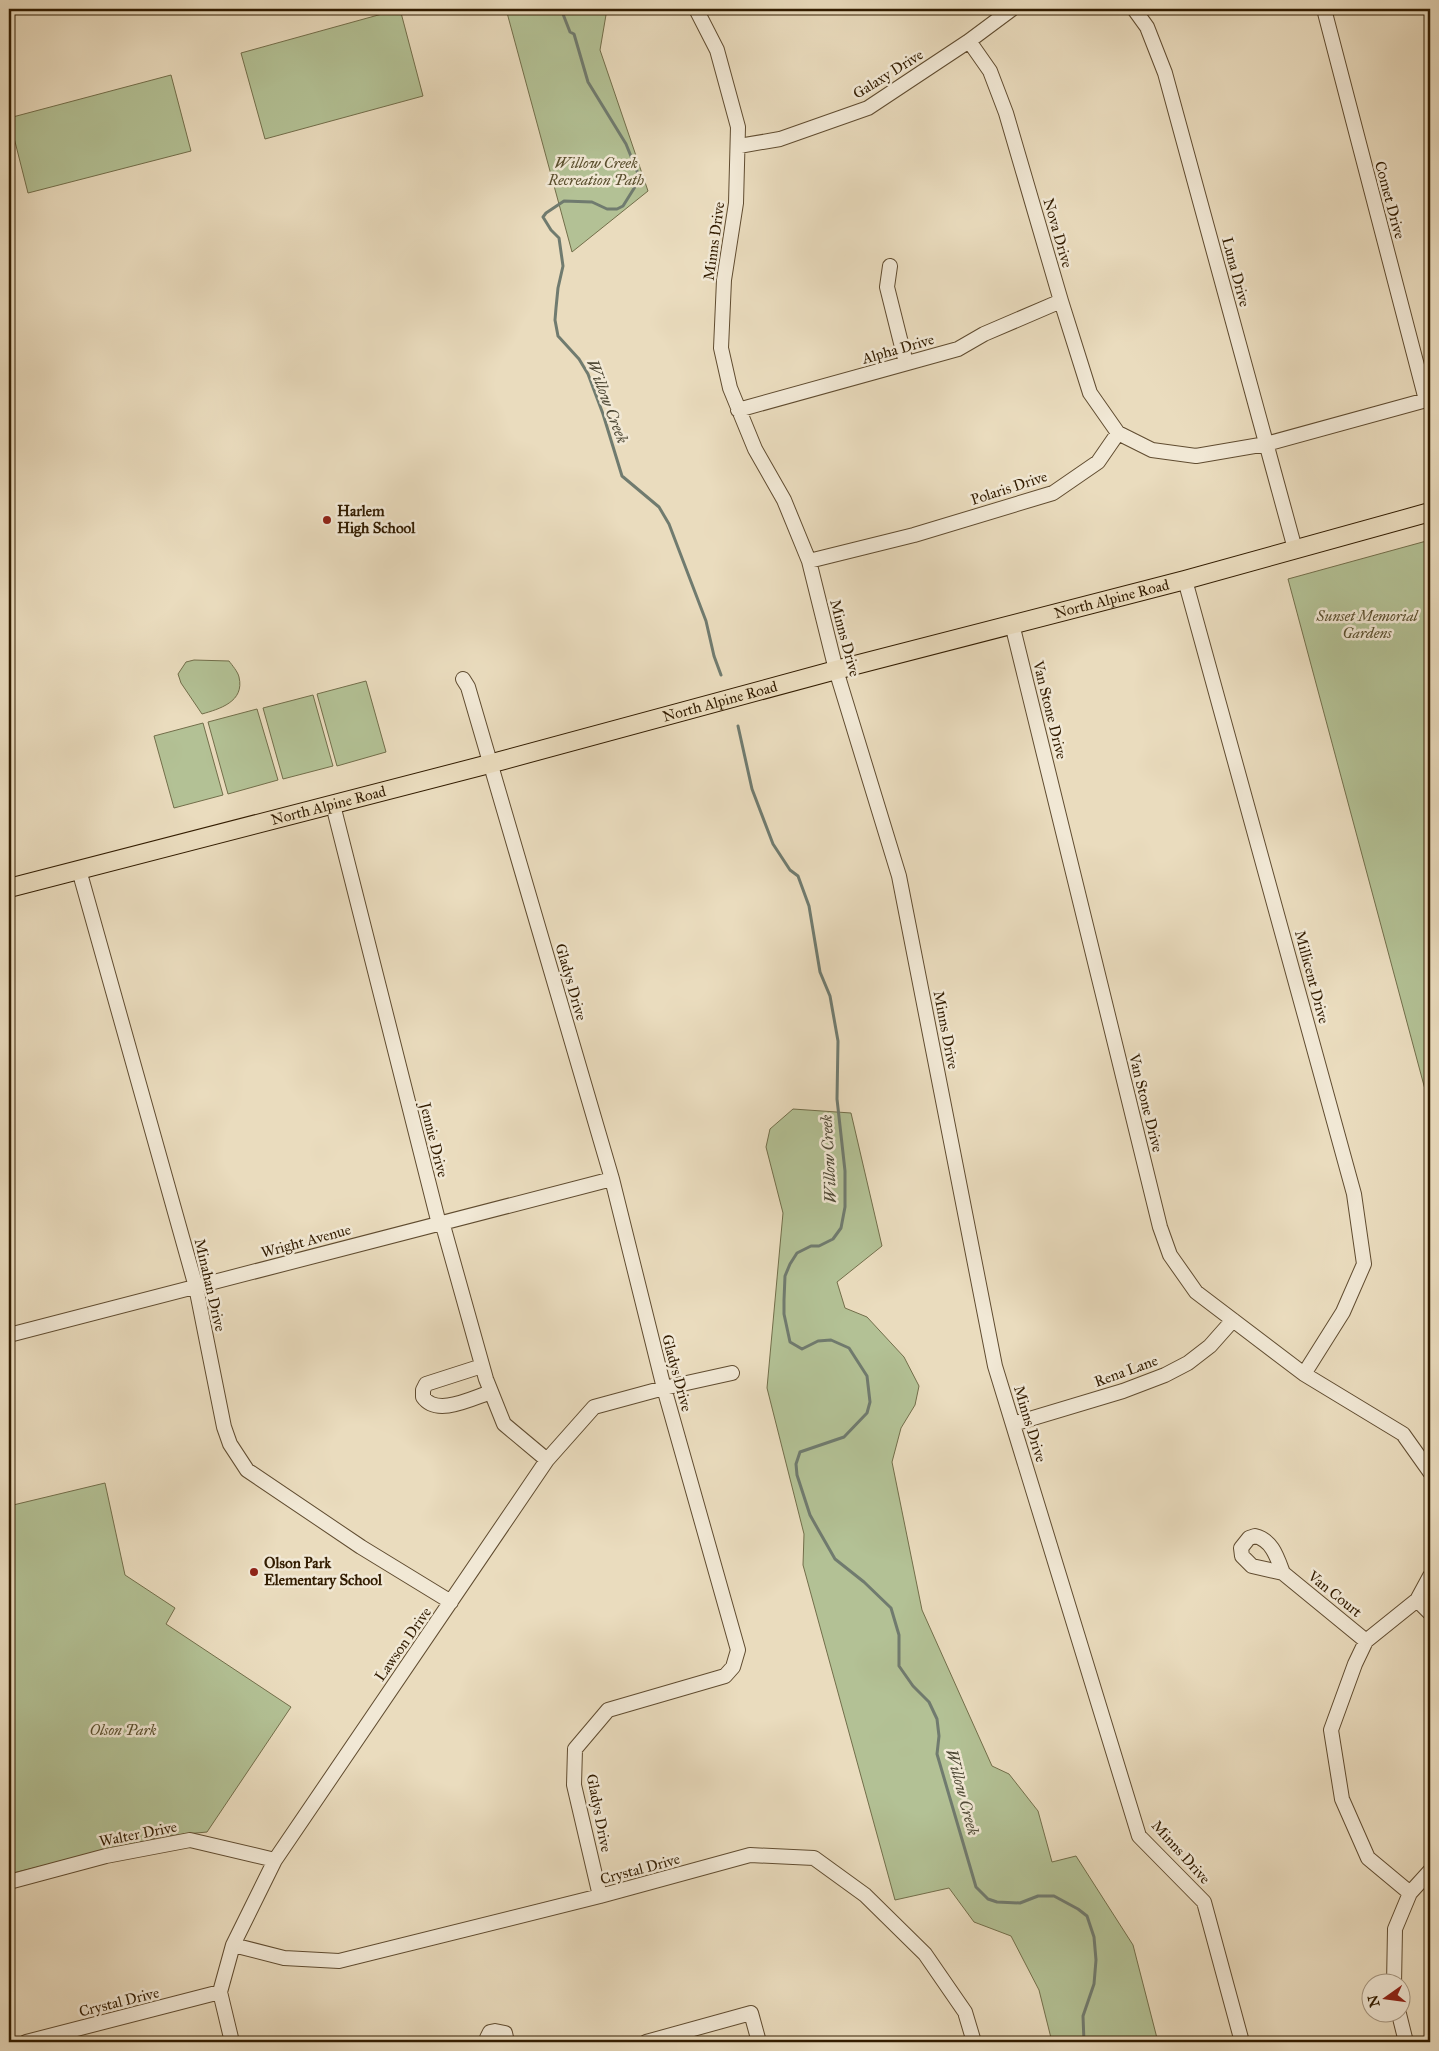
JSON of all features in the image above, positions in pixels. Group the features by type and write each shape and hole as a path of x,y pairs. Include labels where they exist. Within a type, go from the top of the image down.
{"main road":[{"name":"North Alpine Road","path":"9,888 490,764 836,670 1185,580 1430,512"}],"street":[{"name":"Galaxy Drive","path":"738,146 780,139 868,108 969,41 1012,9"},
{"name":"Luna Drive","path":"1134,9 1147,27 1165,73 1295,549"},
{"name":"Comet Drive","path":"1324,9 1428,400"},
{"name":"Minns Drive","path":"701,10 717,50 738,127 736,203 724,280 721,348 730,388 755,449 784,500 809,560 836,670 899,876 995,1366 1139,1836 1204,1902 1242,2042"},
{"name":"Nova Drive","path":"969,41 990,71 1006,113 1061,302 1090,393 1118,433"},
{"path":"890,266 887,287 906,363"},
{"name":"Alpha Drive","path":"738,410 958,349 984,334 1061,302"},
{"path":"1118,433 1152,450 1196,456 1266,444 1428,400"},
{"name":"Polaris Drive","path":"809,560 914,535 1053,492 1098,462 1118,433"},
{"name":"Millicent Drive","path":"1185,580 1354,1194 1364,1264 1343,1312 1304,1374"},
{"name":"Van Stone Drive","path":"1012,624 1160,1227 1170,1255 1196,1292 1304,1374 1404,1434 1430,1472"},
{"name":"Gladys Drive","path":"463,679 468,687 612,1179 664,1388 738,1650 734,1667 725,1676 608,1710 575,1749 574,1785 600,1896"},
{"name":"Jennie Drive","path":"333,805 438,1224 444,1229 482,1366 504,1424 547,1460"},
{"name":"Minahan Drive","path":"79,870 196,1287 224,1427 230,1444 247,1470 361,1547 451,1602"},
{"name":"Wright Avenue","path":"9,1335 612,1179"},
{"name":"Rena Lane","path":"1013,1424 1123,1391 1165,1374 1188,1363 1210,1346 1233,1320"},
{"path":"482,1366 426,1384 423,1390 423,1397 432,1405 440,1406 491,1392"},
{"name":"Lawson Drive","path":"232,2042 220,1992 232,1946 275,1860 547,1460 594,1407 664,1388 732,1373"},
{"name":"Van Court","path":"1283,1573 1366,1641"},
{"path":"1410,1893 1368,1858 1342,1799 1331,1730 1355,1664 1366,1641 1416,1600 1430,1576"},
{"path":"1416,1600 1430,1613"},
{"name":"Walter Drive","path":"9,1882 106,1856 190,1840 275,1860"},
{"name":"Crystal Drive","path":"232,1946 284,1958 339,1961 600,1896 750,1855 814,1858 865,1895 925,1954 965,2012 974,2042"},
{"path":"1394,1974 1395,1929 1410,1893 1430,1871"},
{"name":"Crystal Drive","path":"26,2042 220,1992"},
{"path":"646,2042 751,2013 759,2042"},
{"path":"1402,2024 1406,2042"},
{"path":"488,2042 486,2038 490,2032 495,2031 505,2033 508,2042"}],"green space":[{"path":"400,9 423,96 265,139 241,53"},
{"name":"Willow Creek Recreation Path","path":"506,9 607,9 600,50 648,191 572,252"},
{"path":"171,75 191,151 28,193 9,118"},
{"name":"Sunset Memorial Gardens","path":"1430,540 1430,1108 1288,579"},
{"path":"194,660 229,661 239,677 240,686 238,693 229,703 216,710 202,714 181,683 178,674 186,662"},
{"path":"366,681 386,752 337,766 317,694"},
{"path":"313,695 333,766 283,779 263,708"},
{"path":"257,709 278,780 228,794 208,722"},
{"path":"203,723 223,795 174,808 154,736"},
{"path":"793,1109 851,1113 882,1246 837,1282 845,1308 867,1317 904,1357 919,1386 915,1405 901,1428 892,1462 922,1610 992,1766 1009,1774 1038,1811 1052,1862 1076,1856 1133,1945 1158,2042 1052,2042 1039,1990 1011,1936 974,1922 949,1888 895,1900 803,1565 804,1534 767,1388 783,1213 766,1147 770,1129"},
{"name":"Olson Park","path":"105,1483 125,1575 175,1608 166,1624 291,1707 207,1832 165,1836 9,1874 9,1506"}],"waterway":[{"name":"Willow Creek","path":"561,9 570,32 574,34 588,82 626,144 639,176 638,182 623,206 617,209 607,209 592,202 564,201 543,217 551,230 559,238 563,266 558,288 555,320 558,336 579,359 588,374 603,414 622,476 659,507 669,524 706,621 714,656 721,675"},
{"name":"Willow Creek","path":"738,726 752,789 773,844 790,870 798,876 809,906 820,972 830,996 838,1041 837,1099 845,1171 845,1207 841,1228 833,1239 797,1253 785,1276 784,1314 790,1342 802,1349 818,1341 831,1340 849,1348 867,1376 870,1402 867,1413 844,1437 800,1452 796,1464 797,1475 810,1515 835,1559 864,1582 891,1608 899,1635 899,1666 913,1686 929,1702 937,1719 939,1736 937,1754 976,1887 988,1899 997,1902 1020,1903 1038,1896 1054,1896 1087,1916 1094,1937 1096,1960 1094,1984 1083,2016 1084,2042"}],"place":[{"name":"Harlem High School","path":"327,520"},
{"name":"Olson Park Elementary School","path":"254,1572"}]}
